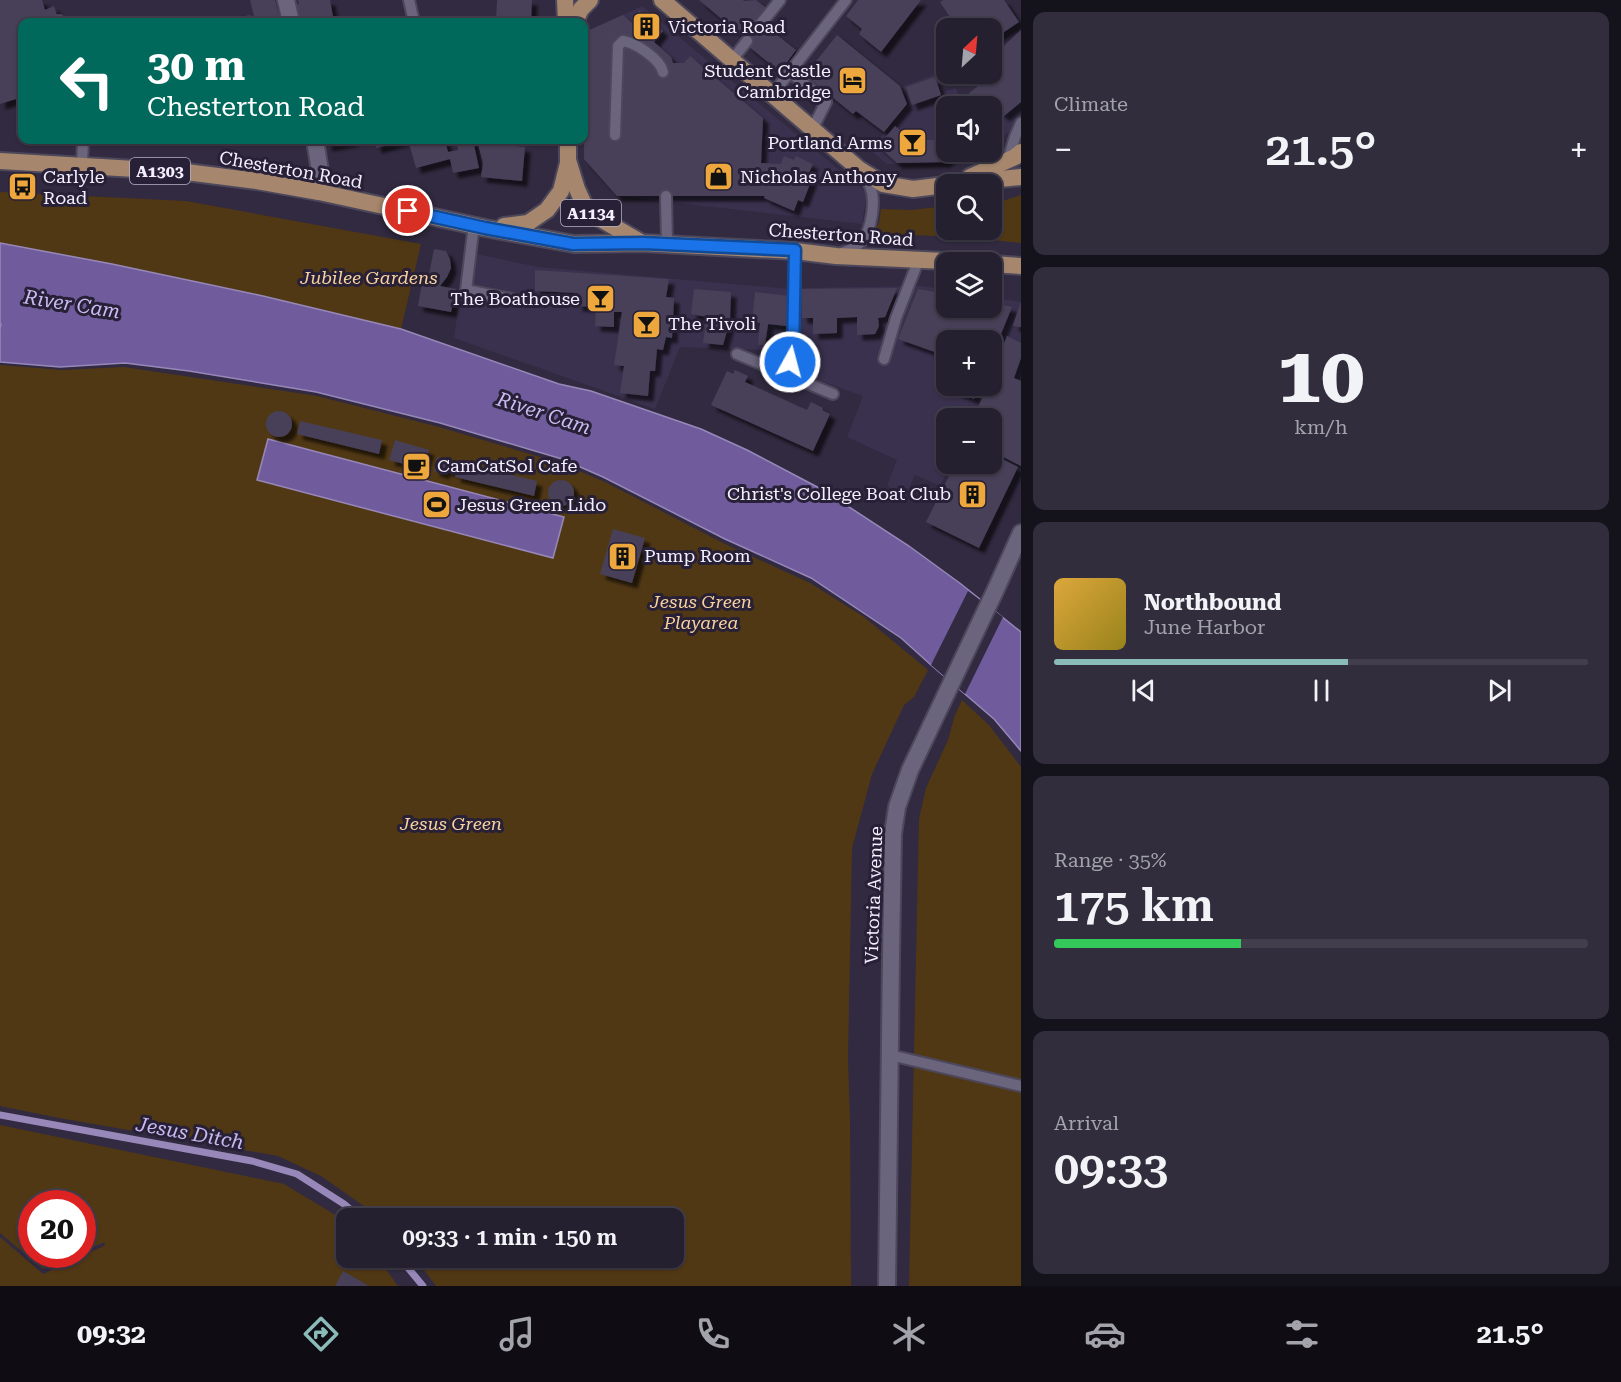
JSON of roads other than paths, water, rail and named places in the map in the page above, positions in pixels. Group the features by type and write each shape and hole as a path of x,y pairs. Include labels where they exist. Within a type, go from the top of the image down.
{"main road":[{"path":"565,0 566,18"},
{"path":"577,18 581,9 590,0"},
{"path":"662,0 859,169 883,184 913,189 936,186"},
{"name":"A1134","path":"568,144 568,160 577,189 588,211 643,243"},
{"path":"973,174 1014,156"},
{"name":"A1303","path":"480,226 528,223 547,210 561,191 568,160"},
{"name":"Chesterton Road","path":"0,161 186,172 257,181 573,244 643,243 795,250 836,256 936,260"},
{"path":"1002,179 1021,177"},
{"path":"1002,265 1019,266"}],"street":[{"path":"286,0 290,18"},
{"path":"316,144 320,171 320,192"},
{"name":"Victoria Avenue","path":"887,1286 893,834 897,807 910,770 1021,533"}],"lane":[{"path":"410,0 413,18"},
{"path":"759,26 780,0"},
{"path":"772,95 846,0"},
{"path":"732,60 747,40"},
{"path":"615,135 618,46 623,41 631,43 658,61 663,72"},
{"path":"790,72 826,102 813,129"},
{"path":"1014,156 1015,137 1021,123"},
{"path":"82,166 83,144"},
{"path":"836,256 854,248 864,239 872,219 871,188 859,169"},
{"path":"666,196 667,245"},
{"path":"480,226 466,290 522,301"},
{"path":"786,374 793,350 795,250"},
{"path":"884,359 896,318 919,259"},
{"path":"737,354 833,394"},
{"path":"890,1055 1021,1086"}],"water":[{"name":"River Cam","path":"0,243 263,296 401,329 559,384 591,391 701,429 747,450 823,490 909,546 1021,632 1021,751 994,719 901,638 811,578 725,539 603,477 562,459 440,423 316,392 125,363 60,367 0,362"},
{"name":"Jesus Green Lido","path":"268,439 564,517 553,558 257,480"}],"waterway":[{"name":"Jesus Ditch","path":"0,1115 252,1161 297,1174 349,1208"},
{"name":"Jesus Ditch","path":"408,1268 423,1286"}],"place":[{"name":"Victoria Road","path":"647,27"},
{"name":"Student Castle Cambridge","path":"852,81"},
{"name":"Portland Arms","path":"913,143"},
{"name":"Nicholas Anthony","path":"719,177"},
{"name":"Carlyle Road","path":"22,187"},
{"name":"The Boathouse","path":"601,299"},
{"name":"The Tivoli","path":"647,324"},
{"name":"CamCatSol Cafe","path":"416,466"},
{"name":"Christ's College Boat Club","path":"972,494"},
{"name":"Jesus Green Lido","path":"436,505"},
{"name":"Pump Room","path":"623,556"}],"park label":[{"name":"Jubilee Gardens","path":"369,278"},
{"name":"Jesus Green Playarea","path":"701,612"},
{"name":"Jesus Green","path":"451,824"}]}
